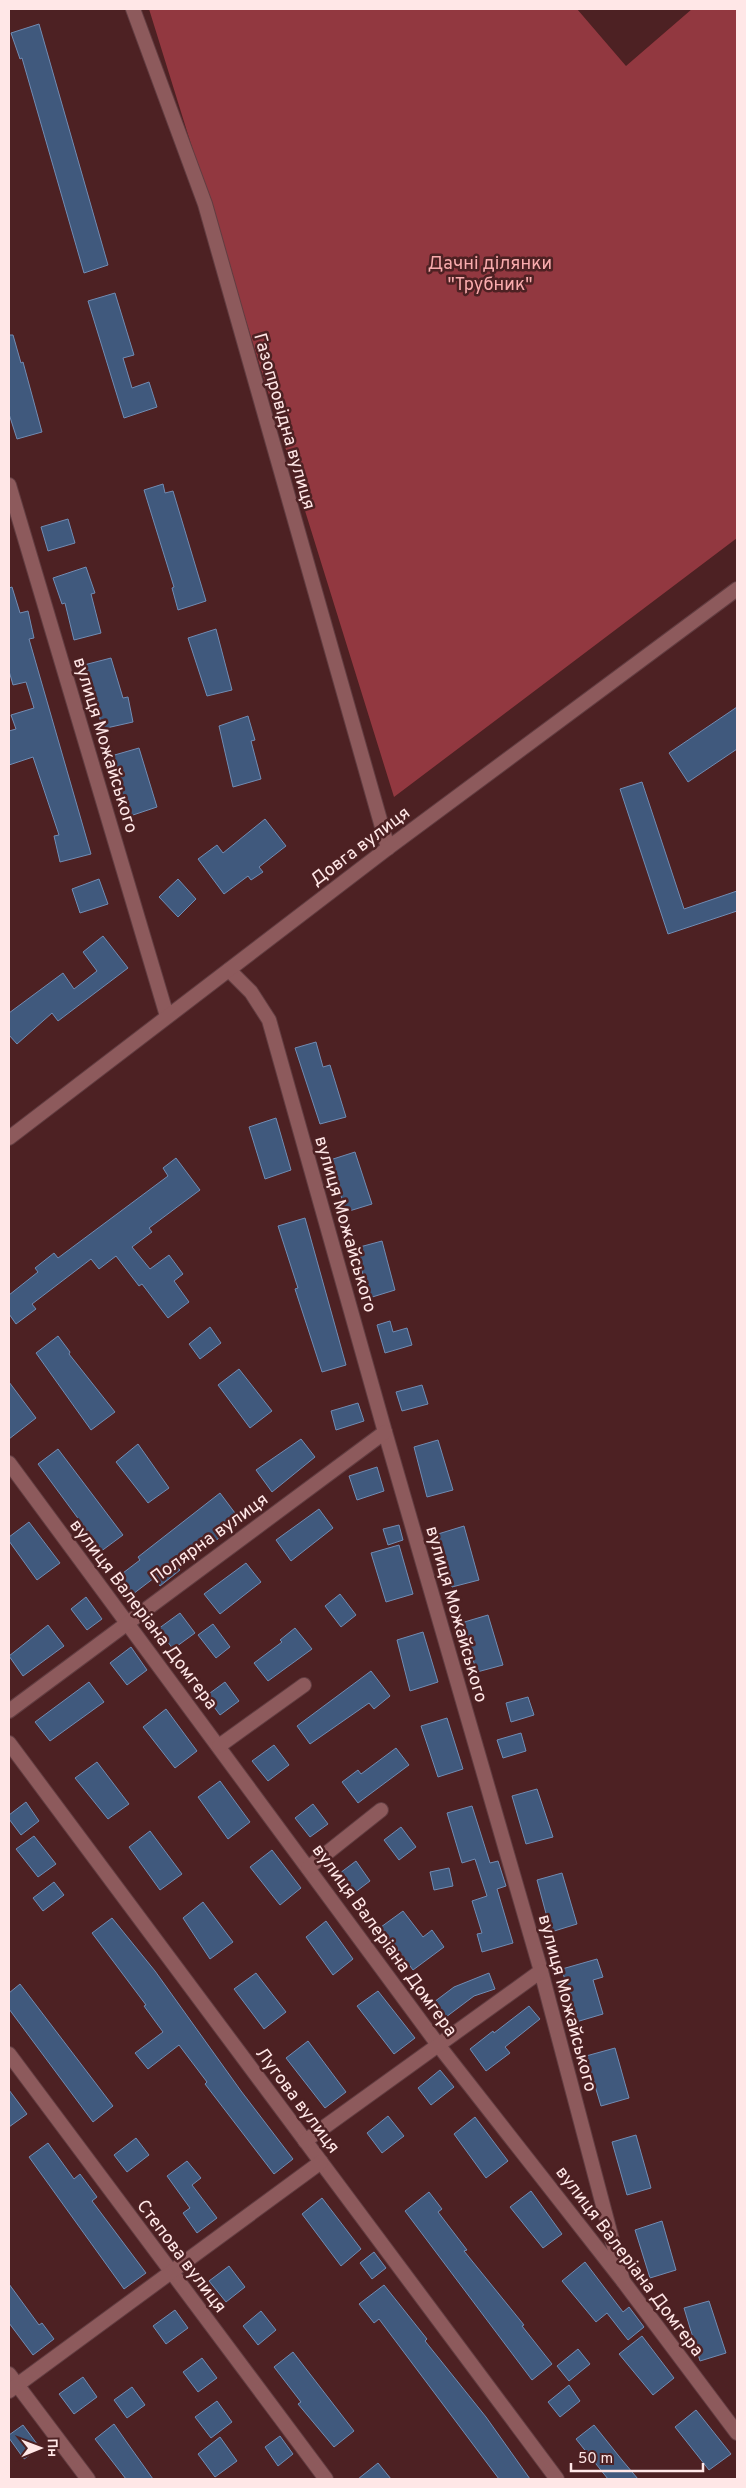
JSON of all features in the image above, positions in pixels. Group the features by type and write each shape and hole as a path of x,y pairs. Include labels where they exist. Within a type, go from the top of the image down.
{"street":[{"name":"Газопровідна вулиця","path":"133,9 205,204 388,848"},
{"name":"вулиця Можайського","path":"9,485 167,1016"},
{"name":"Довга вулиця","path":"9,1138 388,848 737,589"},
{"name":"вулиця Можайського","path":"229,970 251,992 269,1020 385,1432 541,1971 623,2281"},
{"name":"Полярна вулиця","path":"9,1711 127,1621 385,1432"},
{"name":"вулиця Валеріана Домгера","path":"9,1463 439,2046 623,2281 737,2433"},
{"path":"219,1746 304,1685"},
{"name":"Лугова вулиця","path":"9,1742 557,2479"},
{"path":"308,1868 381,1810"},
{"path":"305,2141 541,1971"},
{"name":"Степова вулиця","path":"9,2054 326,2479"},
{"path":"88,2479 11,2383 171,2272 321,2162"}],"green space":[{"name":"Дачні ділянки \"Трубник\"","path":"149,9 577,9 626,66 692,9 737,9 737,538 394,797"}],"building":[{"path":"39,24 108,265 84,273 22,58 20,59 11,33"},
{"path":"115,293 134,355 123,358 132,388 149,382 157,407 124,418 88,301"},
{"path":"9,335 13,335 21,363 23,362 42,432 17,439 9,414"},
{"path":"163,484 165,493 173,491 206,601 178,610 172,588 174,587 144,490"},
{"path":"68,519 75,543 48,551 41,527"},
{"path":"86,567 95,593 91,594 101,633 74,640 65,603 62,604 53,578"},
{"path":"12,587 20,613 28,611 34,638 29,639 91,854 60,862 54,836 59,835 33,757 9,765 9,731 16,729 11,715 34,708 26,682 13,685 9,671 9,588"},
{"path":"216,629 232,690 207,696 188,638"},
{"path":"111,658 123,698 128,697 133,722 102,729 95,694 89,696 80,666"},
{"path":"737,707 737,749 688,782 669,753"},
{"path":"248,716 255,740 251,741 261,779 233,787 219,726"},
{"path":"139,748 157,807 127,817 111,756"},
{"path":"642,782 684,909 737,891 737,911 668,934 620,789"},
{"path":"265,819 286,846 259,867 263,872 251,880 248,876 224,894 198,859 217,845 223,853"},
{"path":"99,879 108,904 80,913 72,889"},
{"path":"178,879 196,899 178,917 159,897"},
{"path":"103,936 128,968 58,1021 52,1013 17,1044 9,1035 9,1013 63,973 74,989 97,971 83,952"},
{"path":"316,1042 323,1067 330,1065 346,1117 320,1124 295,1048"},
{"path":"276,1118 291,1170 265,1179 249,1127"},
{"path":"355,1152 372,1204 346,1212 330,1160"},
{"path":"176,1158 200,1190 149,1228 152,1232 132,1247 150,1269 169,1255 183,1274 174,1281 189,1302 168,1318 142,1284 139,1286 116,1256 99,1269 91,1259 32,1304 36,1309 16,1324 9,1314 9,1295 38,1272 35,1268 54,1253 58,1258 168,1176 163,1168"},
{"path":"305,1218 346,1365 322,1372 295,1289 298,1288 278,1226"},
{"path":"382,1241 395,1290 369,1298 356,1248"},
{"path":"390,1321 393,1332 407,1328 412,1345 385,1353 377,1325"},
{"path":"210,1327 221,1343 200,1359 189,1344"},
{"path":"58,1336 70,1352 69,1354 115,1412 91,1430 36,1353"},
{"path":"239,1369 272,1411 250,1428 218,1385"},
{"path":"9,1382 36,1418 9,1439"},
{"path":"422,1385 428,1404 402,1411 396,1392"},
{"path":"358,1403 364,1421 336,1430 331,1411"},
{"path":"301,1439 315,1457 272,1492 256,1470"},
{"path":"438,1440 453,1490 427,1497 414,1447"},
{"path":"138,1444 169,1488 148,1503 116,1462"},
{"path":"58,1449 123,1535 100,1552 78,1523 80,1521 38,1464"},
{"path":"377,1467 384,1491 357,1500 349,1476"},
{"path":"220,1493 241,1521 210,1545 206,1541 175,1564 180,1570 160,1586 154,1578 133,1594 119,1576 140,1560 138,1557"},
{"path":"319,1509 333,1528 291,1561 276,1540"},
{"path":"29,1522 60,1563 37,1580 9,1541 9,1537"},
{"path":"399,1525 403,1540 388,1545 383,1529"},
{"path":"464,1526 479,1580 452,1587 438,1534"},
{"path":"399,1545 413,1594 386,1602 371,1553"},
{"path":"246,1563 261,1582 220,1614 204,1594"},
{"path":"340,1594 356,1615 341,1627 325,1606"},
{"path":"86,1597 102,1619 87,1630 71,1609"},
{"path":"180,1613 195,1633 173,1649 158,1629"},
{"path":"488,1615 503,1665 477,1672 461,1623"},
{"path":"213,1624 230,1647 216,1658 198,1635"},
{"path":"48,1625 64,1646 23,1676 9,1656"},
{"path":"295,1628 312,1649 268,1681 254,1663 282,1642 280,1640"},
{"path":"423,1632 438,1682 410,1691 397,1640"},
{"path":"131,1647 147,1670 127,1685 110,1663"},
{"path":"371,1671 390,1696 374,1709 369,1703 310,1744 297,1726"},
{"path":"89,1682 104,1702 50,1741 35,1722"},
{"path":"225,1682 239,1701 220,1715 206,1696"},
{"path":"528,1697 534,1715 511,1722 506,1703"},
{"path":"166,1709 197,1751 175,1768 143,1727"},
{"path":"447,1718 463,1769 438,1777 421,1726"},
{"path":"521,1733 526,1751 503,1758 497,1740"},
{"path":"274,1745 289,1765 268,1781 252,1761"},
{"path":"396,1748 409,1765 358,1803 342,1782 358,1770 361,1774"},
{"path":"97,1762 129,1804 108,1819 75,1778"},
{"path":"220,1781 250,1822 228,1839 198,1797"},
{"path":"537,1789 553,1837 526,1844 512,1796"},
{"path":"26,1802 39,1821 21,1835 9,1819 9,1815"},
{"path":"313,1804 328,1824 310,1837 295,1818"},
{"path":"472,1806 490,1863 498,1861 506,1886 497,1889 513,1943 482,1952 477,1934 482,1933 472,1901 487,1896 475,1859 462,1863 447,1813"},
{"path":"401,1827 416,1847 399,1860 384,1840"},
{"path":"150,1831 182,1874 160,1890 129,1847"},
{"path":"34,1836 56,1864 38,1877 16,1849"},
{"path":"272,1850 301,1888 280,1905 250,1867"},
{"path":"356,1861 370,1881 354,1893 340,1873"},
{"path":"449,1868 453,1886 434,1890 430,1872"},
{"path":"562,1873 577,1924 551,1932 537,1880"},
{"path":"54,1882 64,1895 43,1911 33,1898"},
{"path":"203,1902 233,1942 210,1959 183,1918"},
{"path":"403,1911 423,1937 432,1930 444,1947 413,1970 381,1927"},
{"path":"112,1918 155,1971 241,2091 293,2159 274,2174 205,2084 207,2082 179,2045 148,2069 135,2053 163,2032 144,2006 146,2005 92,1933"},
{"path":"326,1921 353,1959 333,1975 306,1937"},
{"path":"597,1959 603,1977 593,1980 603,2014 576,2022 562,1969"},
{"path":"256,1973 286,2012 264,2029 234,1989"},
{"path":"489,1973 495,1989 474,1996 446,2017 434,2002 454,1987"},
{"path":"20,1984 113,2106 93,2122 9,2009 9,1993"},
{"path":"378,1991 415,2038 394,2054 357,2006"},
{"path":"529,2006 540,2019 505,2047 510,2053 486,2071 470,2049"},
{"path":"308,2041 346,2092 325,2108 286,2058"},
{"path":"615,2048 629,2098 601,2106 586,2056"},
{"path":"440,2070 454,2087 431,2105 418,2088"},
{"path":"9,2090 27,2114 9,2127"},
{"path":"388,2116 404,2136 382,2153 367,2133"},
{"path":"475,2117 508,2161 486,2178 454,2134"},
{"path":"636,2135 651,2188 627,2195 612,2142"},
{"path":"136,2138 149,2155 127,2172 114,2155"},
{"path":"48,2143 74,2179 80,2174 97,2197 92,2201 146,2273 124,2289 29,2157"},
{"path":"187,2161 201,2178 192,2185 217,2218 197,2233 183,2213 190,2208 167,2176"},
{"path":"531,2191 562,2234 543,2248 510,2207"},
{"path":"429,2192 442,2209 438,2212 467,2250 464,2251 524,2325 522,2326 552,2364 532,2380 405,2211"},
{"path":"322,2198 361,2249 341,2266 302,2214"},
{"path":"662,2221 676,2270 650,2278 635,2230"},
{"path":"374,2252 386,2268 372,2279 360,2263"},
{"path":"585,2262 623,2312 629,2307 644,2327 628,2340 607,2313 596,2322 562,2281"},
{"path":"229,2266 245,2287 226,2302 209,2281"},
{"path":"9,2284 39,2325 42,2323 54,2339 33,2355 9,2323"},
{"path":"384,2285 427,2339 425,2341 486,2417 530,2479 499,2479 379,2319 374,2323 359,2304"},
{"path":"709,2301 726,2353 700,2361 684,2308"},
{"path":"175,2310 188,2328 166,2344 153,2326"},
{"path":"261,2311 276,2330 258,2345 243,2326"},
{"path":"642,2336 674,2378 653,2395 619,2354"},
{"path":"578,2349 590,2364 569,2381 557,2366"},
{"path":"293,2352 354,2431 334,2447 298,2404 301,2402 274,2367"},
{"path":"202,2358 217,2378 198,2392 183,2372"},
{"path":"83,2377 97,2397 74,2414 59,2394"},
{"path":"569,2385 580,2401 560,2417 548,2402"},
{"path":"132,2387 145,2405 127,2418 114,2400"},
{"path":"217,2401 232,2422 211,2438 195,2417"},
{"path":"696,2410 731,2454 709,2470 675,2427"},
{"path":"114,2424 153,2479 126,2479 95,2439"},
{"path":"23,2425 40,2448 24,2459 9,2438 9,2435"},
{"path":"594,2425 638,2479 608,2479 576,2439"},
{"path":"280,2436 293,2454 278,2466 265,2447"},
{"path":"220,2437 237,2461 215,2477 198,2454"},
{"path":"378,2463 391,2479 358,2479"}]}
